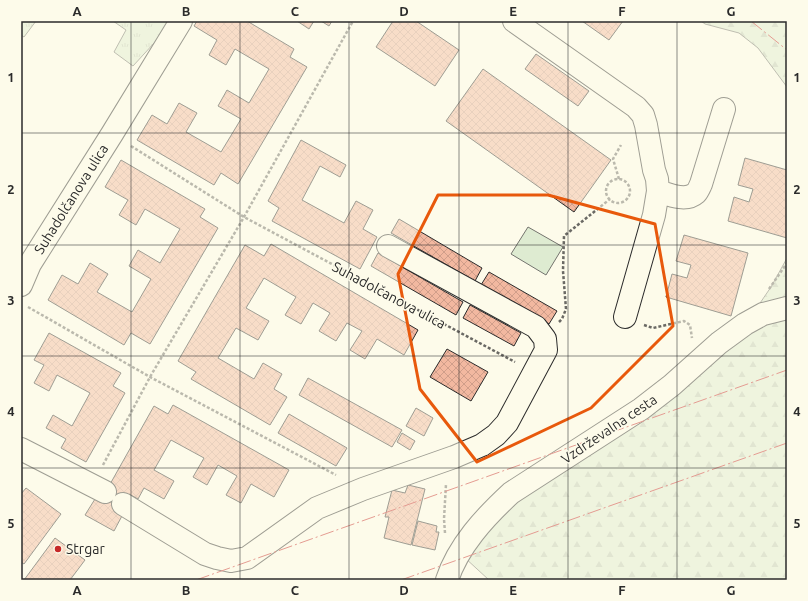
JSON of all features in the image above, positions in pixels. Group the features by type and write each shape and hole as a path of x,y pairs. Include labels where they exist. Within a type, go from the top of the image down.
{"street":[{"name":"Suhadolčanova ulica","path":"21,285 30,264 181,21"},
{"path":"514,21 636,107 643,115 658,191 654,215 625,317"},
{"path":"658,191 680,197 688,197 696,192 701,184 724,108"},
{"path":"123,504 205,554 231,561 247,558 317,508 363,489 454,457 482,445 496,435 507,423 546,350 545,339 536,327 388,246"},
{"name":"Vzdrževalna cesta","path":"452,569 472,535 495,507 511,493 641,409 672,385 719,343 745,324 763,314 787,308"},
{"path":"21,449 99,489"}],"path":[{"path":"99,489 150,377 244,217 353,21"},
{"name":"Suhadolčanova ulica","path":"112,134 244,217 534,373"},
{"path":"619,179 613,158 621,146"},
{"path":"619,179 625,181 629,185 630,191 629,197 620,203 614,202 610,199 606,189 614,180 619,179"},
{"path":"545,339 554,326 562,319 566,309 563,271 564,236 610,199"},
{"path":"28,306 150,377 363,489"},
{"path":"625,317 653,328 684,321 690,325 692,340 697,345 704,348 719,343"},
{"path":"452,569 446,542 444,519 446,473 454,457"}],"highlighted area":[{"path":"438,195 548,195 655,224 673,326 591,408 477,462 420,389 398,274"}],"green space":[{"path":"21,21 36,21 24,37 21,35"},
{"path":"113,21 171,21 155,42 133,66 114,52 126,30"},
{"path":"701,21 787,21 787,87 758,48 739,33 705,24"},
{"path":"528,227 563,247 546,275 511,254"},
{"path":"787,258 787,580 489,580 464,557 481,532 756,309 771,287"}],"building":[{"path":"197,21 247,21 294,49 290,57 307,67 238,184 221,173 214,185 137,140 152,115 167,124 179,103 197,113 186,132 221,152 241,119 218,106 227,90 249,103 269,69 235,49 226,65 209,55 217,40 194,26"},
{"path":"297,21 314,21 309,29"},
{"path":"321,21 332,21 329,26"},
{"path":"393,21 416,21 459,50 435,86 376,47"},
{"path":"582,21 623,21 609,40"},
{"path":"536,54 589,91 578,106 525,69"},
{"path":"483,69 611,160 574,212 446,121"},
{"path":"301,140 346,165 340,177 320,166 302,200 344,223 356,201 373,210 363,229 377,237 360,269 272,221 279,208 268,201"},
{"path":"745,158 787,170 787,238 728,221 734,197 749,202 753,189 738,185"},
{"path":"121,160 205,209 200,217 218,228 150,344 131,333 124,345 48,300 62,275 78,284 90,263 108,274 97,292 132,312 151,279 129,266 138,250 160,263 180,229 145,209 136,225 119,215 128,200 105,187"},
{"path":"399,219 482,268 475,281 391,233"},
{"path":"684,235 748,253 731,316 666,297 672,274 687,278 691,265 676,261"},
{"path":"271,244 418,330 404,355 377,339 365,359 350,350 362,331 347,323 336,341 319,331 330,313 313,303 301,324 285,315 296,297 264,278 246,308 269,321 258,340 236,328 218,358 254,379 263,363 282,374 274,389 287,397 270,425 191,379 196,372 178,361 245,245 264,256"},
{"path":"378,253 463,302 456,315 371,266"},
{"path":"489,272 557,311 549,324 481,285"},
{"path":"470,305 521,333 514,346 463,318"},
{"path":"49,333 121,373 113,386 125,393 86,462 61,448 66,439 46,428 53,415 72,426 90,393 57,375 49,391 34,383 44,365 34,360"},
{"path":"447,349 488,372 471,401 430,377"},
{"path":"308,378 402,430 392,447 299,395"},
{"path":"173,405 289,470 274,497 251,484 241,503 226,495 237,476 218,465 207,485 193,477 204,458 171,440 154,470 174,481 164,499 144,488 138,499 129,494 119,512 123,514 114,531 85,515 95,499 100,502 154,406 168,414"},
{"path":"416,408 433,418 424,436 406,426"},
{"path":"289,414 347,448 336,466 278,433"},
{"path":"402,433 415,441 410,450 397,442"},
{"path":"408,485 425,489 411,545 384,538 389,517 385,517 392,490 405,493"},
{"path":"26,488 61,514 24,564 21,562 21,494"},
{"path":"418,521 437,526 436,532 439,532 435,550 412,545"},
{"name":"Strgar","path":"55,538 85,560 70,580 24,580"}],"power":[{"path":"751,21 787,50"},
{"path":"196,580 787,370"},
{"path":"401,580 787,443"}],"place":[{"name":"Strgar","path":"58,549"}]}
